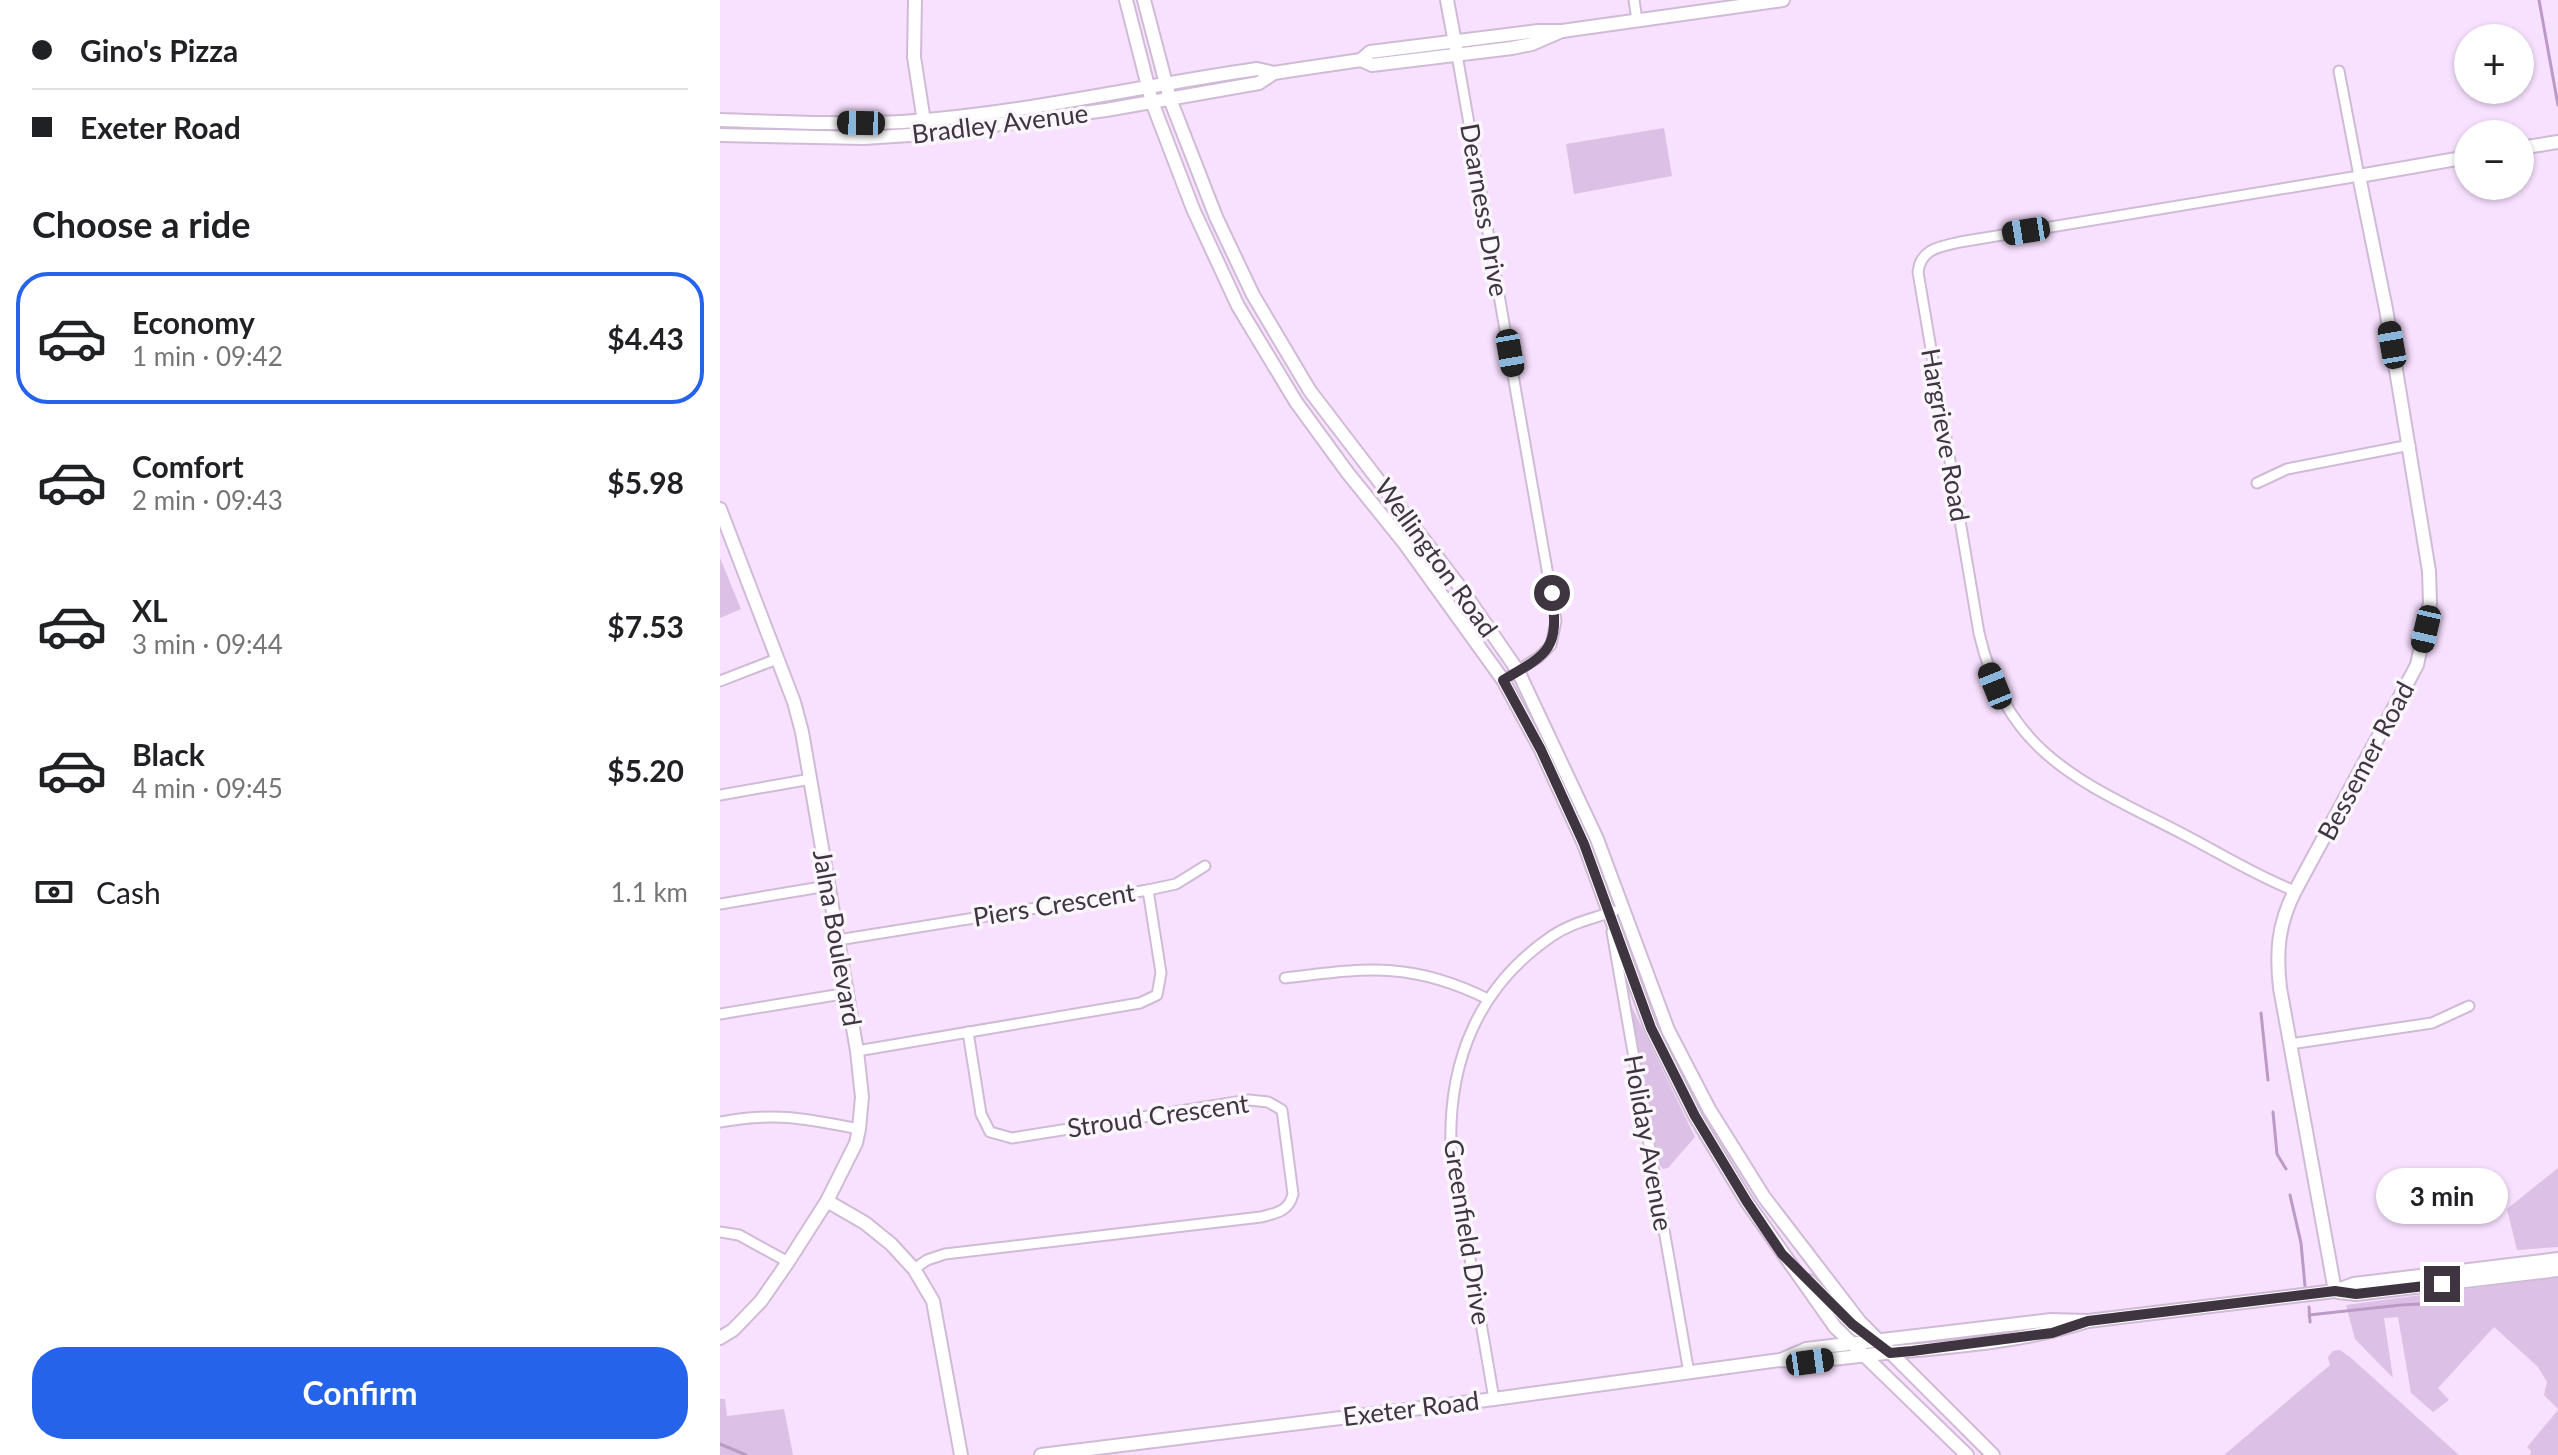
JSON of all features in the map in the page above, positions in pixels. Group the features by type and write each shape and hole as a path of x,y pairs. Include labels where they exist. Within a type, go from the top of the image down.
{"main road":[{"path":"915,0 914,57 925,134"},
{"name":"Wellington Road","path":"1126,0 1152,102 1193,209 1238,306 1291,395 1503,680 1584,844 1651,1028 1695,1116 1747,1202 1835,1327 1967,1455"},
{"name":"Wellington Road","path":"1144,0 1170,99 1216,217 1247,283 1306,384 1518,671 1597,839 1668,1030 1709,1109 1764,1197 1875,1341 1993,1455"},
{"name":"Dearness Drive","path":"1447,0 1457,55"},
{"name":"Bradley Avenue","path":"1361,60 1370,52 1538,31 1562,31 1783,0"},
{"name":"Bradley Avenue","path":"720,120 861,123 925,120 1061,102 1257,69 1274,73 1361,60 1372,65 1457,55 1532,44 1562,31"},
{"name":"Bradley Avenue","path":"720,135 864,138 925,134 1170,99 1259,83 1274,73"},
{"path":"2359,176 2454,159"},
{"name":"Bessemer Road","path":"2335,1291 2276,956 2279,930 2295,891 2408,684 2423,645 2430,603 2430,579 2410,445 2359,176"},
{"path":"1291,395 1306,384"},
{"name":"Jalna Boulevard","path":"720,509 802,732 848,993 862,1097 856,1143 827,1201 761,1301 733,1330 720,1338"},
{"path":"827,1201 865,1223 891,1244 914,1269 933,1301 961,1455"},
{"path":"1782,1254 1875,1341"},
{"name":"Exeter Road","path":"1780,1360 1806,1349 1851,1343 2051,1320 2088,1321 2335,1291 2354,1284 2558,1259"},
{"name":"Exeter Road","path":"2335,1291 2356,1294 2558,1270"},
{"name":"Exeter Road","path":"1041,1455 1780,1360 1810,1362 2052,1333 2088,1321"}],"street":[{"path":"1634,0 1637,20"},
{"name":"Dearness Drive","path":"1457,55 1556,621 1551,645 1503,680"},
{"path":"2339,71 2359,176"},
{"name":"Hargrieve Road","path":"2295,891 2072,776 2035,745 2006,708 1988,669 1979,633 1918,272 1919,260 1929,250 1960,242 2359,176"},
{"path":"2257,483 2287,469 2410,445"},
{"path":"720,681 777,659"},
{"path":"720,795 811,779"},
{"path":"1148,890 1176,884 1205,866"},
{"path":"720,904 827,886"},
{"name":"Piers Crescent","path":"838,940 1148,890 1161,973 1157,995 1140,1003 857,1051"},
{"name":"Greenfield Drive","path":"1494,1399 1451,1148 1453,1086 1465,1043 1488,999 1513,969 1552,936 1583,920 1623,908"},
{"name":"Holiday Avenue","path":"1609,913 1689,1373"},
{"path":"1285,978 1356,969 1391,969 1454,983 1488,999"},
{"path":"720,1014 848,993"},
{"path":"2290,1044 2432,1023 2469,1006"},
{"name":"Stroud Crescent","path":"914,1269 927,1260 945,1254 1261,1217 1283,1211 1291,1203 1293,1194 1282,1110 1268,1102 1249,1100 1012,1138 990,1132 981,1114 968,1032"},
{"path":"720,1122 760,1115 792,1116 859,1129"},
{"path":"720,1232 739,1235 788,1262"}],"shaded area":[{"path":"1664,128 1672,176 1574,194 1566,144"},
{"path":"720,558 741,609 720,618"},
{"path":"1630,1003 1695,1137 1668,1168 1663,1169 1659,1164"},
{"path":"2558,1168 2558,1247 2517,1250 2507,1209"},
{"path":"2558,1277 2558,1409 2544,1395 2547,1382 2537,1366 2494,1327 2438,1388 2449,1400 2433,1412 2411,1393 2398,1317 2384,1318 2393,1378 2355,1339 2346,1305"},
{"path":"2340,1350 2459,1455 2224,1455 2330,1365 2328,1357 2333,1351"},
{"path":"720,1399 725,1399 727,1416 784,1409 793,1455 720,1455"},
{"path":"2558,1410 2558,1455 2530,1455 2527,1447"}],"waterway":[{"path":"2539,0 2558,105"},
{"path":"2261,1013 2268,1080"},
{"path":"2273,1112 2277,1154 2286,1169"},
{"path":"2290,1195 2301,1243 2305,1286"},
{"path":"2309,1315 2458,1302"},
{"path":"2309,1307 2310,1322"},
{"path":"720,1444 746,1455"}],"route":[{"path":"1552,593 1556,621 1551,645 1539,657 1503,680 1541,750 1584,844 1651,1028 1695,1116 1782,1254 1879,1347 1890,1353 1912,1351 2052,1333 2088,1321 2335,1291 2356,1294 2442,1284"}]}
